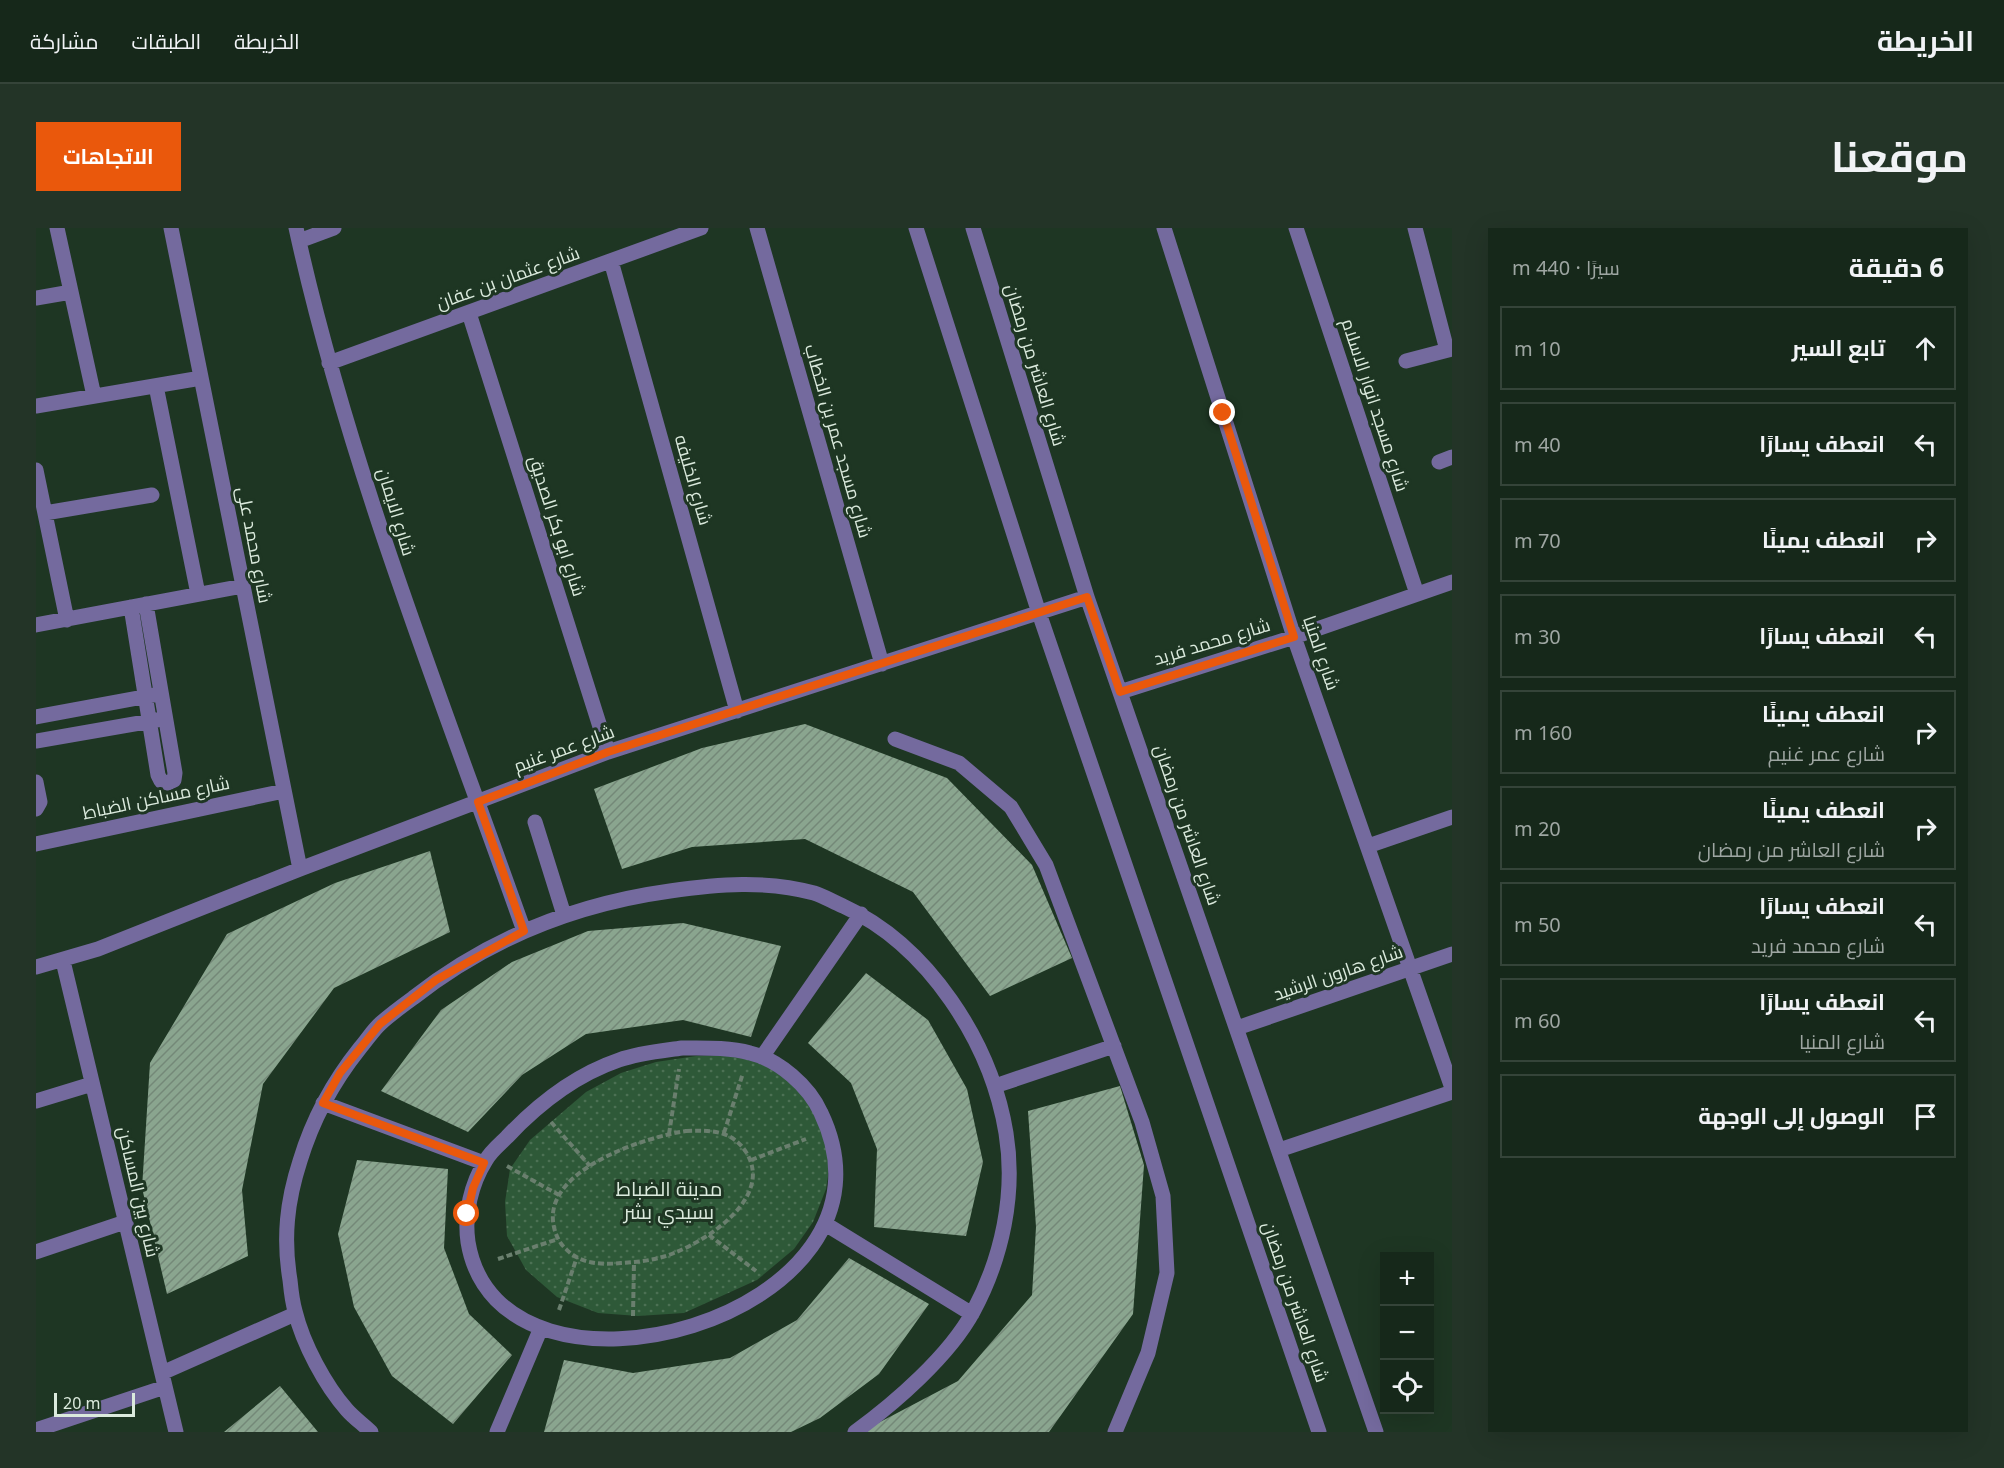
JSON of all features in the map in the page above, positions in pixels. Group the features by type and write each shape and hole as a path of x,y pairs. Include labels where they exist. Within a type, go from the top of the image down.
{"street":[{"path":"57,228 94,396"},
{"name":"شارع محمد على","path":"171,228 300,869"},
{"path":"297,235 334,228"},
{"name":"شارع عثمان بن عفان","path":"329,363 701,228"},
{"name":"شارع مسجد عمر بن الخطاب","path":"757,228 882,664"},
{"name":"شارع العاشر من رمضان","path":"916,228 1039,613 1318,1432"},
{"name":"شارع العاشر من رمضان","path":"973,228 1087,597 1376,1432"},
{"name":"شارع المنيا","path":"1164,228 1294,637 1452,1090"},
{"name":"شارع مسجد انوار الاسلام","path":"1296,228 1417,594"},
{"path":"1406,361 1449,350 1415,228"},
{"name":"شارع الايمان","path":"297,235 329,363 399,585 524,931"},
{"name":"شارع الخليفه","path":"611,261 737,711"},
{"path":"36,298 71,292"},
{"name":"شارع ابو بكر الصديق","path":"469,312 608,752"},
{"path":"36,406 201,378"},
{"path":"156,386 198,594"},
{"path":"36,470 67,620"},
{"path":"45,513 152,495"},
{"name":"شارع محمد فريد","path":"1120,692 1294,637 1452,582"},
{"path":"36,626 243,586"},
{"name":"شارع عمر غنيم","path":"36,967 98,950 300,869 608,752 1087,597"},
{"path":"138,606 162,693 176,773 174,780 168,783 161,781 158,775 146,697 138,606"},
{"path":"36,717 162,693"},
{"path":"36,741 166,718"},
{"path":"895,739 959,763 1011,807 1046,865 1142,1122 1163,1196 1167,1273 1148,1353 1115,1432"},
{"path":"36,782 40,802 36,809"},
{"name":"شارع مساكن الضباط","path":"36,844 284,791"},
{"path":"1368,846 1452,817"},
{"path":"535,822 564,915"},
{"path":"371,1432 347,1410 316,1364 295,1314 285,1250 292,1188 310,1128 340,1073 380,1024 436,980 524,931 564,915 631,896 702,886 759,883 816,893 861,914 913,953 979,1045 995,1086 1004,1119 1009,1151 1008,1206 996,1260 972,1314 941,1356 888,1409 855,1432"},
{"path":"756,1055 861,914"},
{"name":"شارع هارون الرشيد","path":"1237,1028 1452,954"},
{"name":"شارع بين المساكن","path":"63,961 176,1432"},
{"path":"995,1086 1114,1046"},
{"path":"682,1048 704,1048 756,1055 784,1070 803,1087 819,1107 830,1130 837,1162 836,1194 827,1225 813,1249 777,1286 759,1300 720,1323 678,1338 633,1346 589,1347 544,1337 518,1323 500,1307 485,1288 475,1267 468,1241 467,1214 473,1188 486,1159 537,1106 562,1087 619,1060 650,1052 682,1048"},
{"path":"36,1101 92,1084"},
{"path":"1280,1150 1452,1090"},
{"path":"323,1103 486,1159"},
{"path":"36,1252 125,1222"},
{"path":"827,1225 972,1314"},
{"path":"36,1430 164,1380 295,1314"},
{"path":"497,1432 544,1337"}],"path":[{"path":"669,1134 682,1048"},
{"path":"724,1133 756,1055"},
{"path":"537,1106 590,1166"},
{"path":"751,1160 830,1130"},
{"path":"703,1131 724,1133 741,1143 751,1160 753,1176 750,1192 741,1205 709,1235 673,1254 634,1263 603,1264 577,1257 566,1250 558,1239 553,1216 559,1195 568,1184 590,1166 628,1146 669,1134 703,1131"},
{"path":"486,1159 559,1195"},
{"path":"709,1235 777,1286"},
{"path":"475,1267 558,1239"},
{"path":"544,1337 577,1257"},
{"path":"633,1346 634,1263"}],"green space":[{"path":"737,1055 770,1063 824,1117 831,1157 826,1189 813,1222 794,1249 757,1280 684,1313 638,1316 598,1313 557,1297 526,1270 507,1236 505,1202 510,1169 530,1140 586,1092 621,1073 656,1062 696,1056"}],"building":[{"path":"805,724 947,778 1032,865 1072,958 990,996 913,892 805,839 692,847 622,869 594,789 702,748"},
{"path":"430,851 450,932 334,988 263,1084 242,1190 248,1256 167,1294 142,1188 150,1063 227,934 335,883"},
{"path":"683,923 781,946 751,1037 683,1020 586,1034 522,1075 468,1132 381,1091 441,1010 512,962 588,931"},
{"path":"866,973 928,1020 967,1089 983,1162 966,1236 874,1227 877,1149 851,1083 808,1043"},
{"path":"1120,1086 1144,1165 1133,1314 1049,1432 861,1432 958,1381 1032,1295 1036,1227 1028,1111"},
{"path":"357,1160 448,1169 444,1248 469,1314 512,1355 453,1424 392,1376 354,1307 338,1234"},
{"path":"849,1258 929,1304 879,1374 820,1418 791,1432 544,1432 564,1360 633,1373 730,1358 797,1320"},
{"path":"280,1386 318,1432 224,1432"}],"district":[{"name":"مدينة الضباط بسيدي بشر","path":"669,1200"}],"route":[{"path":"467,1214 473,1188 484,1163 323,1103 340,1073 380,1024 436,980 524,931 478,802 608,752 1087,597 1120,692 1294,637 1223,413"}]}
